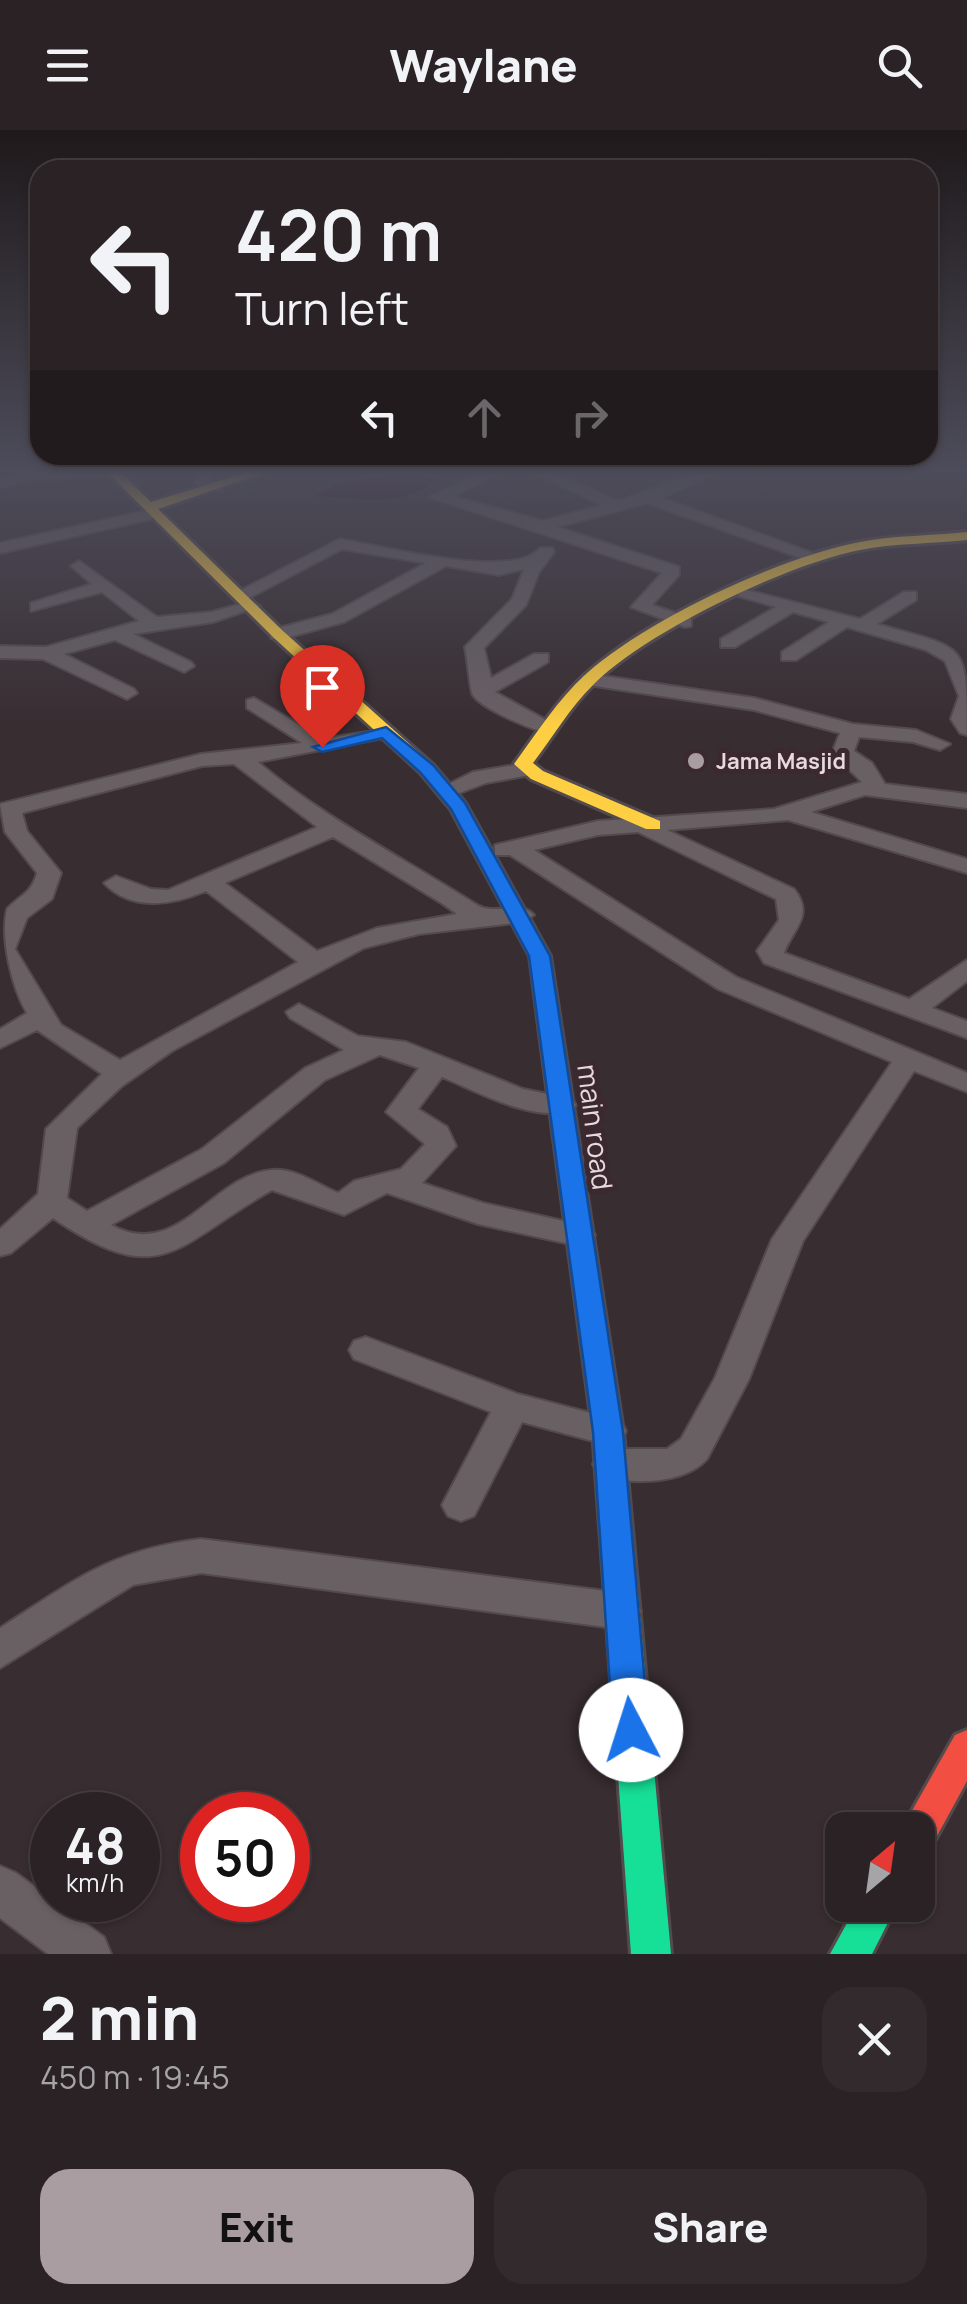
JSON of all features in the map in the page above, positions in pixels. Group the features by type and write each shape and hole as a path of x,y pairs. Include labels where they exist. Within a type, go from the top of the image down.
{"main road":[{"name":"main road","path":"201,558 386,732 500,850 540,956 610,1448 620,1610 651,1954"},
{"path":"645,825 526,769 523,764 527,755 589,680 614,659 818,558"},
{"path":"930,1812 967,1746"},
{"path":"850,1954 868,1922"}],"street":[{"path":"0,652 47,653 153,623 204,619 246,600 316,558"},
{"path":"431,558 499,570 540,560"},
{"path":"634,558 673,571 640,607 685,622"},
{"path":"278,634 338,618 443,560"},
{"path":"540,560 520,602 474,647 481,692 496,705 548,728"},
{"path":"79,566 153,623"},
{"path":"37,607 104,586"},
{"path":"744,592 946,652 953,658 967,697 961,719 967,728"},
{"path":"789,656 910,596"},
{"path":"728,644 791,605"},
{"path":"118,634 184,666"},
{"path":"47,653 127,693"},
{"path":"481,692 542,658"},
{"path":"589,680 741,698 816,715 851,730 916,736 940,744"},
{"path":"254,704 322,747"},
{"path":"851,730 843,753 864,768 876,788"},
{"path":"119,1072 67,1043 40,1017 1,947 16,914 43,894 49,873 16,832 5,810 97,790 201,760 322,747 386,732"},
{"path":"239,757 332,829 410,871 482,919"},
{"path":"446,791 481,777 526,769"},
{"path":"500,850 598,828 725,822 786,812 846,792 876,788 967,801"},
{"path":"786,812 967,866"},
{"path":"645,825 784,894 792,903 791,920 770,951 773,958 967,1030"},
{"path":"116,883 160,898 209,882 332,829"},
{"path":"500,850 727,982 967,1083"},
{"path":"209,882 314,961"},
{"path":"0,1245 50,1201 58,1183 57,1136 119,1072 172,1038 314,961 386,934 522,915"},
{"path":"912,1010 967,968"},
{"path":"298,1012 351,1044 396,1048 517,1097 562,1105"},
{"path":"0,1040 40,1017"},
{"path":"86,1225 212,1156 316,1074 374,1048"},
{"path":"366,1350 610,1448 667,1464 685,1459 732,1379 788,1240 908,1059"},
{"path":"50,1201 114,1244 145,1250 198,1226 270,1180 286,1181 338,1204 365,1188 410,1176 441,1146 437,1134 400,1112 435,1066"},
{"path":"386,1182 478,1213 579,1235"},
{"path":"461,1505 512,1406"},
{"path":"0,1650 121,1572 157,1561 201,1556 620,1610"},
{"path":"0,1888 87,1954"}],"traffic: fast":[{"path":"551,1034 608,1431 651,1954"},
{"path":"850,1954 868,1922"}],"traffic: slow":[{"path":"201,558 427,769 459,807 540,956 551,1034"},
{"path":"653,825 537,775 523,764 589,680 609,663 711,604 817,558"}],"traffic: jam":[{"path":"930,1812 967,1747"}],"place":[{"name":"Jama Masjid","path":"696,761"}],"route":[{"path":"322,747 386,732 426,768 458,807 487,853 540,956 612,1464 631,1730"}]}
